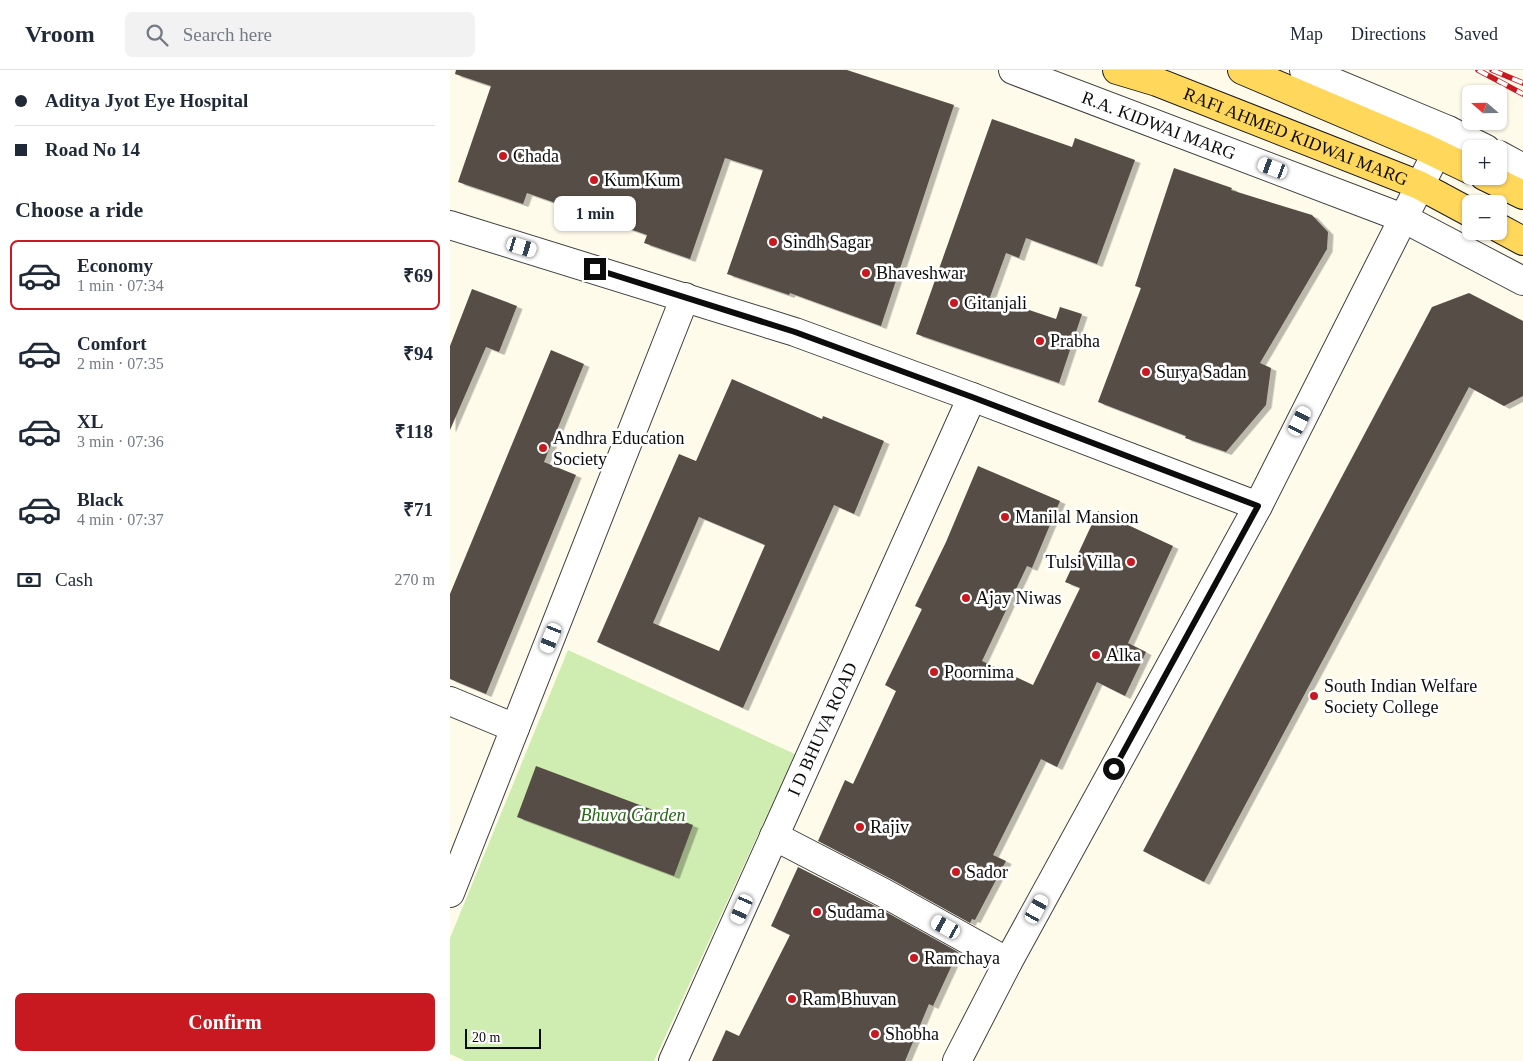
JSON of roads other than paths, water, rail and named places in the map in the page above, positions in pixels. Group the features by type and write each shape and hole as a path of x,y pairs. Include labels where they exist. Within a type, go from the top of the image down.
{"main road":[{"name":"RAFI AHMED KIDWAI MARG","path":"1117,70 1157,82 1419,185 1462,208"},
{"path":"1242,70 1441,141 1462,161"},
{"path":"1502,185 1523,195"},
{"path":"1507,232 1523,241"}],"street":[{"name":"R.A. KIDWAI MARG","path":"1013,70 1402,218 1523,281"},
{"path":"1304,70 1441,141 1462,145"},
{"path":"957,1061 1008,962 1258,506 1441,141"},
{"path":"1507,159 1523,168"},
{"path":"450,225 795,332 1258,506"},
{"path":"450,893 685,297"},
{"name":"I D BHUVA ROAD","path":"673,1061 972,397"},
{"path":"450,701 515,728"},
{"path":"774,836 884,893 1008,962"}],"railway":[{"path":"1478,70 1523,94"},
{"path":"1492,70 1523,83"}],"place":[{"name":"Chada","path":"503,156"},
{"name":"Kum Kum","path":"594,180"},
{"name":"Sindh Sagar","path":"773,242"},
{"name":"Bhaveshwar","path":"866,273"},
{"name":"Gitanjali","path":"954,303"},
{"name":"Prabha","path":"1040,341"},
{"name":"Surya Sadan","path":"1146,372"},
{"name":"Andhra Education Society","path":"543,448"},
{"name":"Manilal Mansion","path":"1005,517"},
{"name":"Tulsi Villa","path":"1131,562"},
{"name":"Ajay Niwas","path":"966,598"},
{"name":"Alka","path":"1096,655"},
{"name":"Poornima","path":"934,672"},
{"name":"South Indian Welfare Society College","path":"1314,696"},
{"name":"Rajiv","path":"860,827"},
{"name":"Sador","path":"956,872"},
{"name":"Sudama","path":"817,912"},
{"name":"Ramchaya","path":"914,958"},
{"name":"Ram Bhuvan","path":"792,999"},
{"name":"Shobha","path":"875,1034"}],"park label":[{"name":"Bhuva Garden","path":"633,815"}]}
